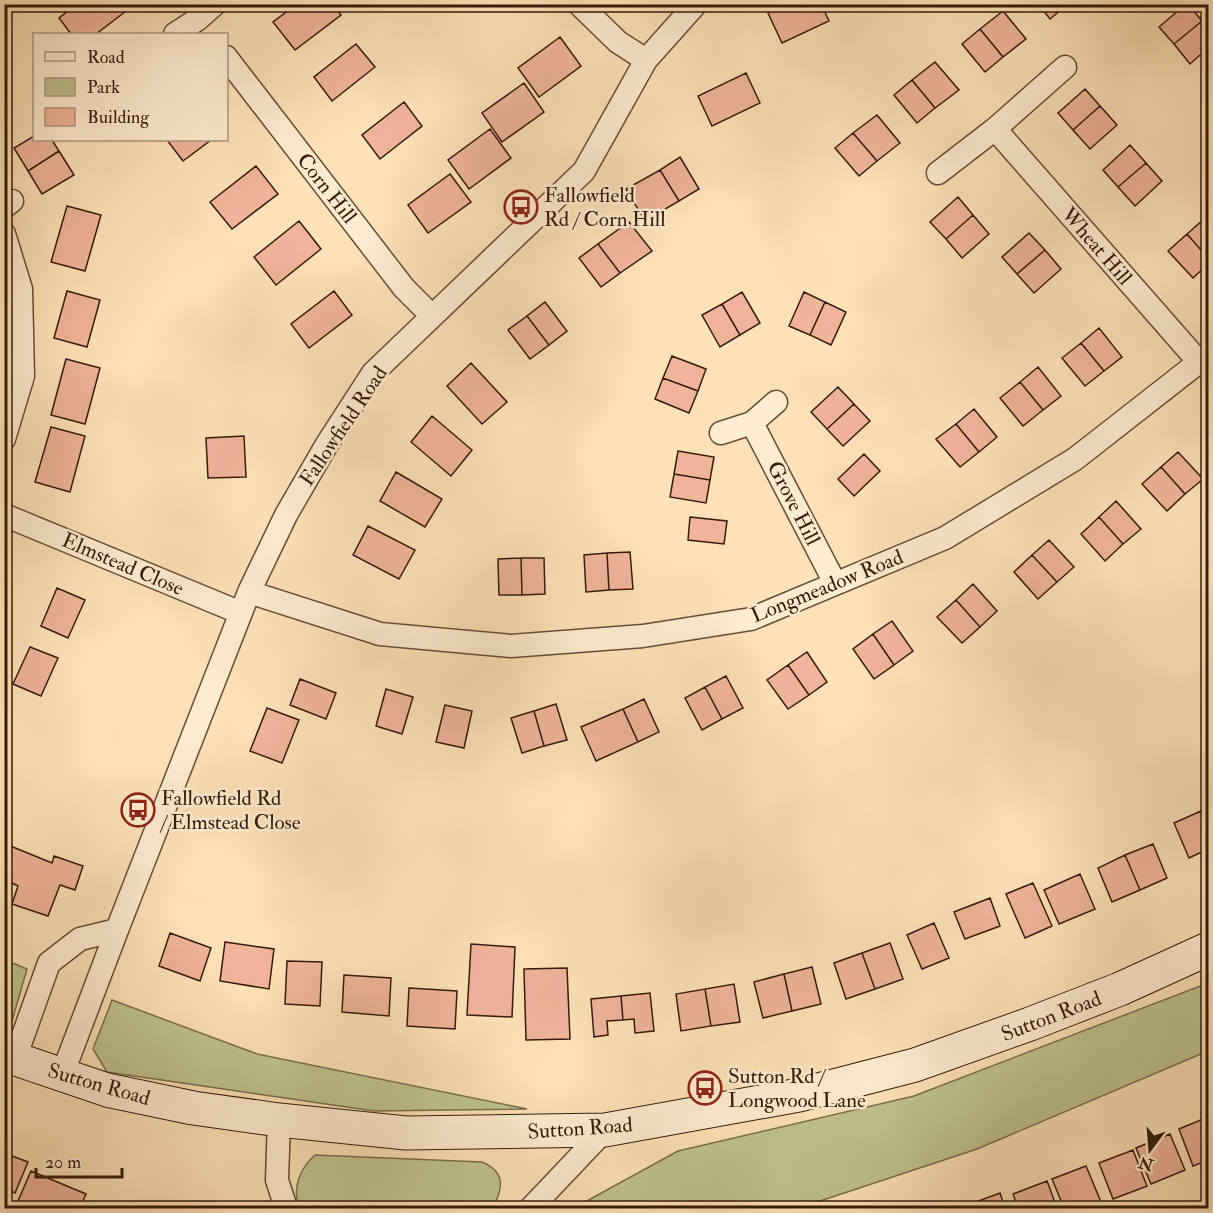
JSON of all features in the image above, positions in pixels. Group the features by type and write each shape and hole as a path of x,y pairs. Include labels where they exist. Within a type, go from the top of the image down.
{"main road":[{"name":"Sutton Road","path":"10,1056 107,1090 193,1108 279,1120 406,1133 605,1130 799,1095 915,1065 1040,1021 1120,989 1209,949"}],"street":[{"path":"179,33 204,27 215,4"},
{"path":"579,4 618,42 646,60"},
{"name":"Fallowfield Road","path":"62,1075 249,592 286,515 327,444 373,373 584,171 646,60 696,4"},
{"name":"Corn Hill","path":"228,60 405,288 432,316"},
{"path":"938,173 995,129 1065,67"},
{"name":"Wheat Hill","path":"995,129 1204,359"},
{"path":"4,234 21,290 23,376 4,439"},
{"name":"Longmeadow Road","path":"249,592 380,634 511,646 643,636 750,619 945,538 1075,459 1204,359"},
{"path":"721,433 752,423 776,402"},
{"name":"Grove Hill","path":"752,423 835,583"},
{"name":"Elmstead Close","path":"4,515 241,613"},
{"path":"10,1056 49,963 80,939 117,930"},
{"path":"279,1120 277,1180 286,1209"},
{"path":"531,1209 605,1130"}],"green space":[{"path":"5,960 27,969 12,1021 5,1031"},
{"path":"1208,983 1208,1051 977,1149 799,1208 574,1208 678,1151 914,1096"},
{"path":"112,1000 257,1054 527,1109 374,1111 107,1072 93,1049"},
{"path":"315,1155 482,1162 490,1166 499,1176 499,1194 493,1208 300,1208 296,1194 298,1180 305,1166"}],"building":[{"path":"77,4 121,4 126,11 97,33 70,33 59,18"},
{"path":"297,4 333,4 341,15 295,50 273,22"},
{"path":"786,4 821,4 829,21 782,43 768,13"},
{"path":"1038,4 1068,4 1050,19"},
{"path":"1186,4 1202,21 1174,44 1159,27"},
{"path":"1003,11 1026,39 1003,57 980,29"},
{"path":"1202,21 1208,29 1208,48 1190,64 1174,44"},
{"path":"980,29 1003,57 985,72 962,44"},
{"path":"560,37 581,66 539,97 518,68"},
{"path":"356,44 375,67 332,101 314,77"},
{"path":"935,62 959,90 935,108 912,80"},
{"path":"746,73 760,103 712,126 698,96"},
{"path":"912,80 935,108 917,123 894,95"},
{"path":"524,83 544,112 502,142 482,113"},
{"path":"1085,89 1100,106 1073,130 1058,113"},
{"path":"404,102 422,126 380,159 362,135"},
{"path":"1100,106 1117,125 1090,149 1073,130"},
{"path":"877,115 900,143 877,161 853,133"},
{"path":"490,129 511,158 469,189 448,160"},
{"path":"853,133 877,161 859,176 835,148"},
{"path":"33,137 33,141 53,141 59,151 28,171 14,148"},
{"path":"168,141 210,141 183,161"},
{"path":"1130,145 1146,163 1118,187 1103,170"},
{"path":"59,151 74,175 42,194 28,171"},
{"path":"680,157 699,189 679,201 660,170"},
{"path":"1146,163 1162,181 1135,206 1118,187"},
{"path":"256,166 278,194 232,229 210,202"},
{"path":"660,170 679,201 645,221 626,189"},
{"path":"450,174 471,202 428,233 408,205"},
{"path":"958,197 973,215 946,239 930,222"},
{"path":"67,206 101,215 85,271 51,262"},
{"path":"973,215 989,234 962,258 946,239"},
{"path":"1204,219 1208,224 1208,258 1187,234"},
{"path":"299,221 321,249 276,285 254,257"},
{"path":"629,222 652,251 620,273 598,244"},
{"path":"1029,233 1045,250 1017,274 1002,257"},
{"path":"1187,234 1208,258 1208,264 1193,278 1168,251"},
{"path":"598,244 620,273 601,287 579,258"},
{"path":"1045,250 1061,269 1034,293 1017,274"},
{"path":"67,291 100,300 87,347 54,338"},
{"path":"334,291 352,315 309,348 291,324"},
{"path":"742,292 760,323 740,335 722,304"},
{"path":"804,292 825,302 810,335 789,326"},
{"path":"545,302 567,331 549,345 527,316"},
{"path":"825,302 846,312 831,345 810,335"},
{"path":"722,304 740,335 720,347 702,315"},
{"path":"527,316 549,345 530,359 508,330"},
{"path":"1099,328 1122,357 1104,371 1081,343"},
{"path":"1081,343 1104,371 1085,386 1062,358"},
{"path":"672,356 706,369 698,391 663,378"},
{"path":"66,359 100,368 85,424 51,415"},
{"path":"471,363 507,402 482,424 447,386"},
{"path":"1038,367 1061,396 1043,410 1020,382"},
{"path":"663,378 698,391 689,413 655,399"},
{"path":"1020,382 1043,410 1023,426 1000,398"},
{"path":"838,387 854,404 827,429 811,412"},
{"path":"854,404 870,421 843,446 827,429"},
{"path":"974,409 997,437 979,452 956,424"},
{"path":"432,416 472,450 451,476 411,442"},
{"path":"956,424 979,452 960,467 936,439"},
{"path":"51,427 85,436 70,492 35,482"},
{"path":"244,436 246,477 208,478 206,438"},
{"path":"678,451 714,457 710,480 674,474"},
{"path":"1178,452 1203,479 1185,494 1161,467"},
{"path":"864,454 880,471 854,496 838,479"},
{"path":"1161,467 1185,494 1167,511 1142,484"},
{"path":"396,472 442,499 425,527 380,501"},
{"path":"674,474 710,480 706,503 670,497"},
{"path":"1116,501 1141,529 1123,544 1099,517"},
{"path":"690,517 727,521 724,544 688,540"},
{"path":"1099,517 1123,544 1105,561 1081,534"},
{"path":"368,526 415,550 399,579 353,555"},
{"path":"1049,540 1074,567 1057,582 1032,555"},
{"path":"630,552 633,589 609,590 607,553"},
{"path":"607,553 609,590 586,592 584,555"},
{"path":"1032,555 1057,582 1038,599 1014,572"},
{"path":"521,558 522,595 499,595 498,559"},
{"path":"521,558 544,558 545,594 522,595"},
{"path":"973,584 997,611 980,627 956,600"},
{"path":"57,588 85,600 68,638 41,626"},
{"path":"956,600 980,627 962,643 937,617"},
{"path":"892,621 913,651 894,665 873,634"},
{"path":"873,634 894,665 874,679 853,649"},
{"path":"30,647 58,658 41,696 13,684"},
{"path":"807,652 827,682 809,695 788,665"},
{"path":"788,665 809,695 788,709 767,680"},
{"path":"726,676 743,708 722,719 705,687"},
{"path":"300,679 336,693 326,719 290,705"},
{"path":"705,687 722,719 702,730 685,698"},
{"path":"386,689 413,697 402,734 376,726"},
{"path":"644,699 659,732 638,742 623,709"},
{"path":"556,704 567,740 544,746 534,711"},
{"path":"445,705 472,711 464,748 436,742"},
{"path":"267,708 299,720 282,763 250,751"},
{"path":"623,709 638,742 596,761 581,727"},
{"path":"534,711 544,746 522,753 511,718"},
{"path":"1201,811 1208,827 1208,849 1189,858 1174,823"},
{"path":"1153,844 1167,878 1140,890 1125,855"},
{"path":"8,845 52,863 54,856 83,866 75,890 60,885 48,916 12,904 18,886 4,879 4,856"},
{"path":"1125,855 1140,890 1112,902 1098,868"},
{"path":"1080,874 1095,909 1059,924 1044,890"},
{"path":"1033,883 1052,926 1025,938 1006,894"},
{"path":"990,898 1000,926 965,939 954,912"},
{"path":"934,923 949,958 922,969 907,935"},
{"path":"170,933 211,948 200,981 159,966"},
{"path":"225,942 274,949 269,989 220,981"},
{"path":"890,943 903,979 875,989 862,953"},
{"path":"471,944 515,947 512,1017 467,1015"},
{"path":"862,953 875,989 846,999 834,963"},
{"path":"287,961 322,962 320,1006 285,1004"},
{"path":"812,967 821,1004 792,1011 784,974"},
{"path":"567,968 570,1039 526,1040 524,969"},
{"path":"784,974 792,1011 763,1018 754,982"},
{"path":"344,975 391,978 389,1016 342,1012"},
{"path":"734,984 740,1022 711,1026 705,989"},
{"path":"409,988 457,991 455,1029 407,1026"},
{"path":"705,989 711,1026 681,1031 676,994"},
{"path":"650,993 654,1031 635,1033 634,1019 623,1020 621,996"},
{"path":"621,996 623,1020 607,1021 608,1035 594,1037 591,999"},
{"path":"1208,1117 1208,1160 1193,1166 1179,1129"},
{"path":"1170,1134 1185,1170 1151,1184 1136,1148"},
{"path":"1133,1150 1147,1186 1113,1199 1099,1163"},
{"path":"4,1153 28,1162 15,1193 4,1188"},
{"path":"1086,1166 1101,1202 1084,1208 1064,1208 1052,1179"},
{"path":"31,1171 86,1194 80,1208 15,1208"},
{"path":"1047,1181 1057,1208 1018,1208 1013,1194"},
{"path":"1000,1193 1005,1208 966,1208 965,1206"}],"place":[{"name":"Fallowfield Rd / Corn Hill","path":"521,207"},
{"name":"Fallowfield Rd / Elmstead Close","path":"138,810"},
{"name":"Sutton Rd / Longwood Lane","path":"705,1088"}]}
